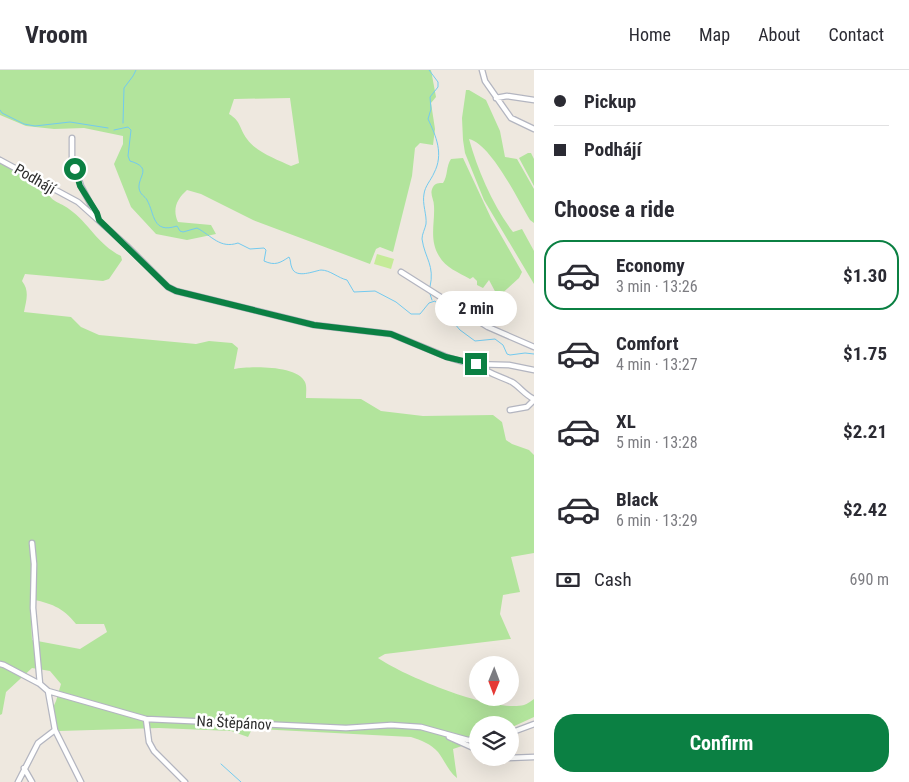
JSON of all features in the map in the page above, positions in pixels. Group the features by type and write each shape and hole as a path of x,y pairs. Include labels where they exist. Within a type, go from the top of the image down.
{"street":[{"path":"482,70 485,81 511,118 534,129"},
{"path":"496,98 507,96 534,100"},
{"path":"72,138 72,157 80,186 97,213 99,220"},
{"name":"Podhájí","path":"0,160 78,202 168,287 176,291 314,325 391,334 446,357 476,364 509,365 534,370"},
{"path":"401,272 488,326 534,347"},
{"path":"476,364 486,372 515,384 534,400 527,407 510,410"},
{"path":"32,543 34,564 32,608 40,684"},
{"name":"Na Štěpánov","path":"0,664 48,690 146,719 346,728 392,725 421,727 469,740"},
{"path":"48,690 55,730 81,782"},
{"path":"146,719 149,742 154,751 185,782"},
{"path":"519,730 534,724"},
{"path":"18,782 38,743 55,730"},
{"path":"440,733 469,746"},
{"path":"519,758 534,757"},
{"path":"24,768 32,782"}],"green space":[{"path":"0,70 431,70 436,97 431,103 435,129 433,145 420,143 415,148 412,176 393,252 380,247 376,249 370,264 253,220 201,194 187,190 176,204 175,213 178,222 211,225 216,234 187,240 156,234 131,207 114,164 123,144 123,136 84,128 54,129 26,126 0,115","holes":["290,98 299,163 291,166 267,155 251,144 238,122 229,114 234,99"]},
{"path":"466,90 486,100 500,131 505,157 517,159 534,189 534,223 530,220 495,162 477,143 469,139 482,176 499,211 513,232 522,229 534,251 534,284 484,200 465,153 462,118"},
{"path":"531,153 534,159 534,186 519,158"},
{"path":"463,158 491,218 522,272 519,278 498,297 489,280 483,288 477,285 477,281 473,277 470,279 449,267 439,256 434,244 432,190 436,184 443,183 451,159"},
{"path":"0,162 48,189 50,197 76,215 99,240 121,256 122,260 109,279 103,281 25,274 22,281 27,292 24,312 71,317 81,327 99,335 196,344 209,341 232,343 238,348 234,369 261,367 293,372 305,382 306,398 361,399 381,411 423,416 493,415 502,422 506,440 529,450 534,455 534,553 511,557 520,592 503,595 500,614 511,639 385,654 378,658 390,666 427,683 469,697 469,706 519,706 534,699 534,717 519,724 519,716 469,716 469,744 453,749 457,778 435,749 411,737 258,729 251,731 248,737 231,731 159,728 59,731 50,714 61,684 50,671 32,668 6,692 2,714 0,715","holes":["30,599 50,604 66,613 76,624 104,624 107,632 80,649 32,640"]},
{"path":"377,254 394,259 391,269 374,264"}],"waterway":[{"path":"123,123 124,88 136,70"},
{"path":"429,70 438,82 438,87 430,97 431,109 428,119 439,152 437,166 426,188 424,198 426,224 422,239 430,267 430,287"},
{"path":"0,110 2,113 24,124 35,126 70,122 108,128"},
{"path":"114,130 128,127 131,130 128,156 130,161 141,166 143,169 139,188 159,225 169,228 177,226 183,232 197,228 221,243 238,243 250,249 264,248 266,250 264,261 277,263 289,257 292,268 297,273 305,274 321,270 328,271 347,280 354,292 375,291 396,302 411,314 420,314 429,303 435,301 460,330 475,341 495,339 503,345 507,354 534,354"},
{"path":"430,294 432,300"},
{"path":"221,764 241,782"}],"route":[{"path":"75,169 80,186 97,213 99,220 168,287 176,291 314,325 391,334 446,357 476,364"}]}
